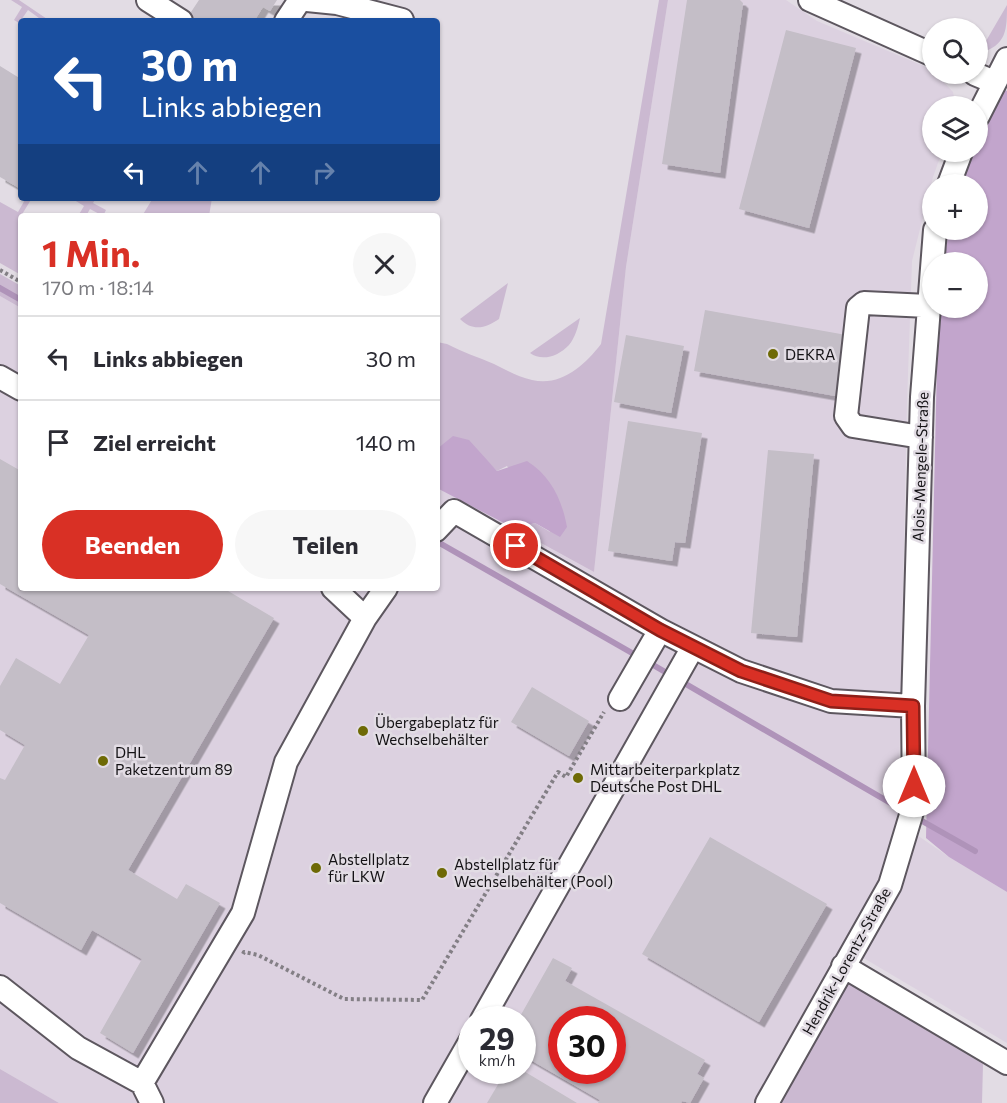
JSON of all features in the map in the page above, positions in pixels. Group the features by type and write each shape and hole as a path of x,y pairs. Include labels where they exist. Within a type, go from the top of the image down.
{"street":[{"path":"148,0 176,18"},
{"path":"288,18 300,0"},
{"path":"307,0 336,3 394,18"},
{"path":"810,0 922,50"},
{"path":"988,75 1007,59"},
{"path":"921,437 853,426 846,416 858,308 864,303 922,306"},
{"name":"Alois-Mengele-Straße","path":"913,706 921,437 927,318"},
{"path":"0,377 18,387"},
{"path":"440,526 454,511 660,630 741,671 831,701 913,706"},
{"path":"336,591 365,618"},
{"path":"0,987 78,1048 147,1093 214,960 243,913 286,762 365,618 384,591"},
{"path":"620,699 660,630"},
{"path":"490,1006 693,647"},
{"name":"Hendrik-Lorentz-Straße","path":"767,1103 890,885 914,805 913,706"},
{"path":"843,966 1007,1063"},
{"path":"435,1103 458,1063"}],"path":[{"path":"0,270 18,280"},
{"path":"214,960 233,970 244,952 258,955 344,999 422,1000 558,772 566,777 604,711 620,699"}],"shaded area":[{"path":"11,0 19,0 46,18 39,18 28,10 22,18 18,18 18,22 14,20 22,7"},
{"path":"659,0 668,0 626,267 594,572 519,531 524,526 535,523 550,532 507,466 497,471 483,457 440,447 440,343 522,377 543,381 553,380 571,372 588,359 601,344"},
{"path":"668,0 786,0 817,21 922,65 922,84 945,84 954,96 922,96 922,162 938,162 934,174 922,174 922,221 912,261 898,822 949,857 1007,892 1007,1043 845,947 761,1103 59,1103 0,1069 0,296 18,306 18,591 440,591 440,489 594,572 626,267"},
{"path":"1007,5 1004,35 995,46 988,50 988,38"},
{"path":"1005,90 1007,91 1007,892 949,857 926,838 938,320 938,318 988,318 988,252 946,252 947,240 988,240 988,174 964,174 969,162 988,162 988,124"},
{"path":"24,201 30,201 23,213 18,213 18,273 0,263 0,202 18,212"},
{"path":"76,201 94,201 93,203 106,210 104,213 97,213 90,209 88,213 80,213 84,206"},
{"path":"151,201 212,201 210,213 144,213"},
{"path":"0,274 18,284 18,306 0,296"},
{"path":"508,283 499,319 489,325 475,327 460,319"},
{"path":"580,318 573,339 560,352 545,357 530,353"},
{"path":"453,436 469,440 497,471 527,461 549,481 558,498 567,527 560,537 535,523 524,526 519,531 440,490 440,447"},
{"path":"846,982 983,1064 982,1103 778,1103"},
{"path":"0,1069 59,1103 0,1103"}],"building":[{"path":"199,0 277,0 270,11 263,7 256,18 187,18"},
{"path":"687,0 740,0 743,3 720,173 662,164"},
{"path":"786,30 856,48 809,228 739,209"},
{"path":"0,66 18,77 18,187 0,177"},
{"name":"DEKRA","path":"705,310 852,336 841,397 694,371"},
{"path":"626,335 684,346 671,413 614,402"},
{"path":"628,421 702,433 685,543 675,542 672,561 608,551"},
{"path":"768,450 814,454 797,637 751,633"},
{"name":"DHL Paketzentrum 89","path":"0,459 18,469 18,591 228,591 274,618 128,870 177,899 186,884 220,903 133,1053 100,1033 142,959 92,930 81,950 0,903 0,778 5,780 25,745 0,730 0,686 16,658 60,684 89,635 0,584"},
{"path":"532,687 589,721 569,756 511,722"},
{"path":"710,837 827,904 759,1022 642,954"},
{"path":"553,958 572,968 565,981 609,1006 548,1006 548,1070 536,1063 536,1006 526,1006"},
{"path":"626,1015 705,1060 697,1074 704,1078 690,1103 682,1101 681,1103 598,1103 600,1100 572,1084 626,1084"},
{"path":"536,1078 577,1103 487,1103 498,1084 536,1084"}],"waterway":[{"path":"0,288 18,298"},
{"path":"440,543 639,657"},
{"path":"648,662 906,812"},
{"path":"915,817 975,851"}],"place":[{"name":"DEKRA","path":"773,354"},
{"name":"Übergabeplatz für Wechselbehälter","path":"363,731"},
{"name":"DHL Paketzentrum 89","path":"103,761"},
{"name":"Mittarbeiterparkplatz Deutsche Post DHL","path":"578,778"},
{"name":"Abstellplatz für LKW","path":"316,868"},
{"name":"Abstellplatz für Wechselbehälter (Pool)","path":"442,873"}],"route":[{"path":"516,546 660,630 741,671 831,701 913,706 914,786"}]}
